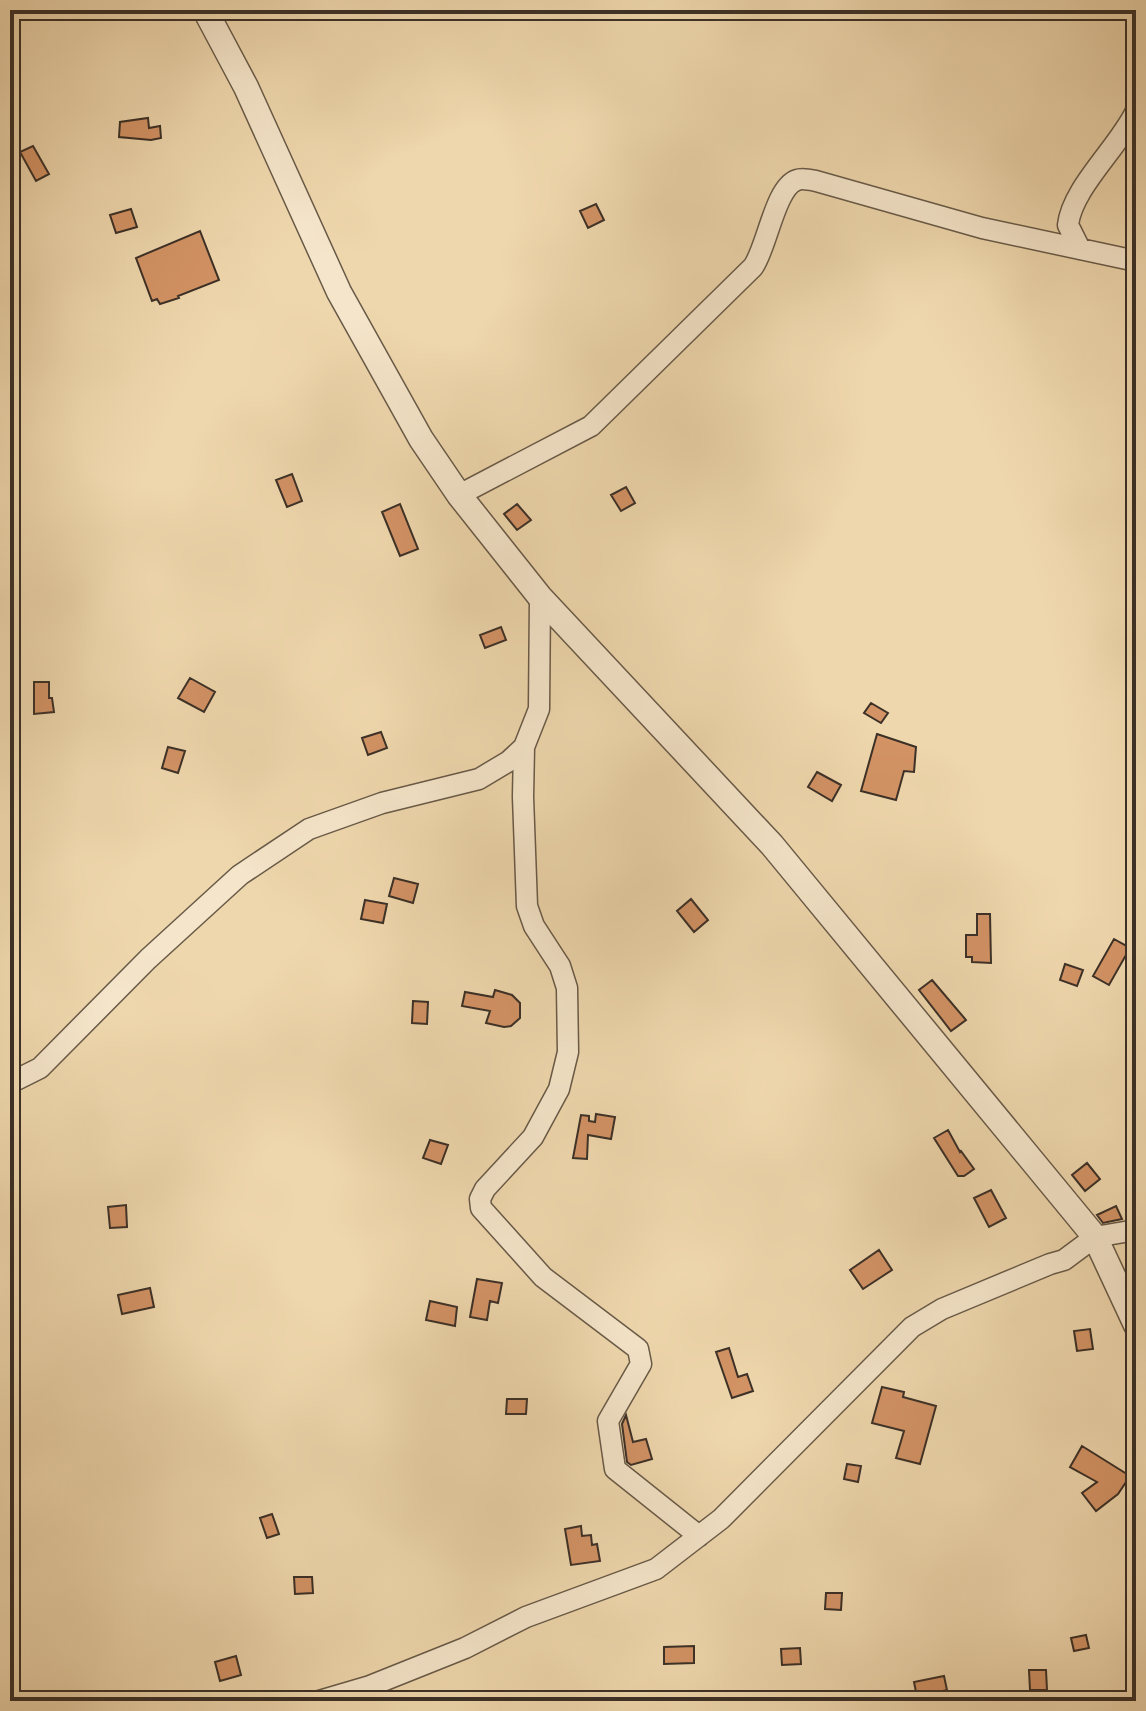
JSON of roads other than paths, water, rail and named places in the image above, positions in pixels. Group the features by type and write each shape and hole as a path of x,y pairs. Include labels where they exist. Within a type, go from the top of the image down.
{"street":[{"path":"205,10 246,87 339,292 421,439 459,495 540,597 772,845 1095,1237 1136,1325"},
{"path":"1080,249 1068,225 1076,199 1127,131 1136,111"},
{"path":"459,495 591,426 753,267 760,257 785,189 797,180 816,181 982,228 1136,261"},
{"path":"540,597 539,709 524,747 527,906 534,926 560,966 567,988 568,1052 559,1089 533,1137 485,1189 480,1199 481,1208 543,1277 638,1349 641,1364 608,1421 615,1469 699,1536"},
{"path":"10,1083 40,1068 148,959 240,875 309,829 382,803 479,779 509,761 524,747"},
{"path":"319,1701 370,1686 465,1648 526,1617 656,1569 721,1519 912,1327 942,1309 1064,1260 1095,1237 1136,1230"}]}
